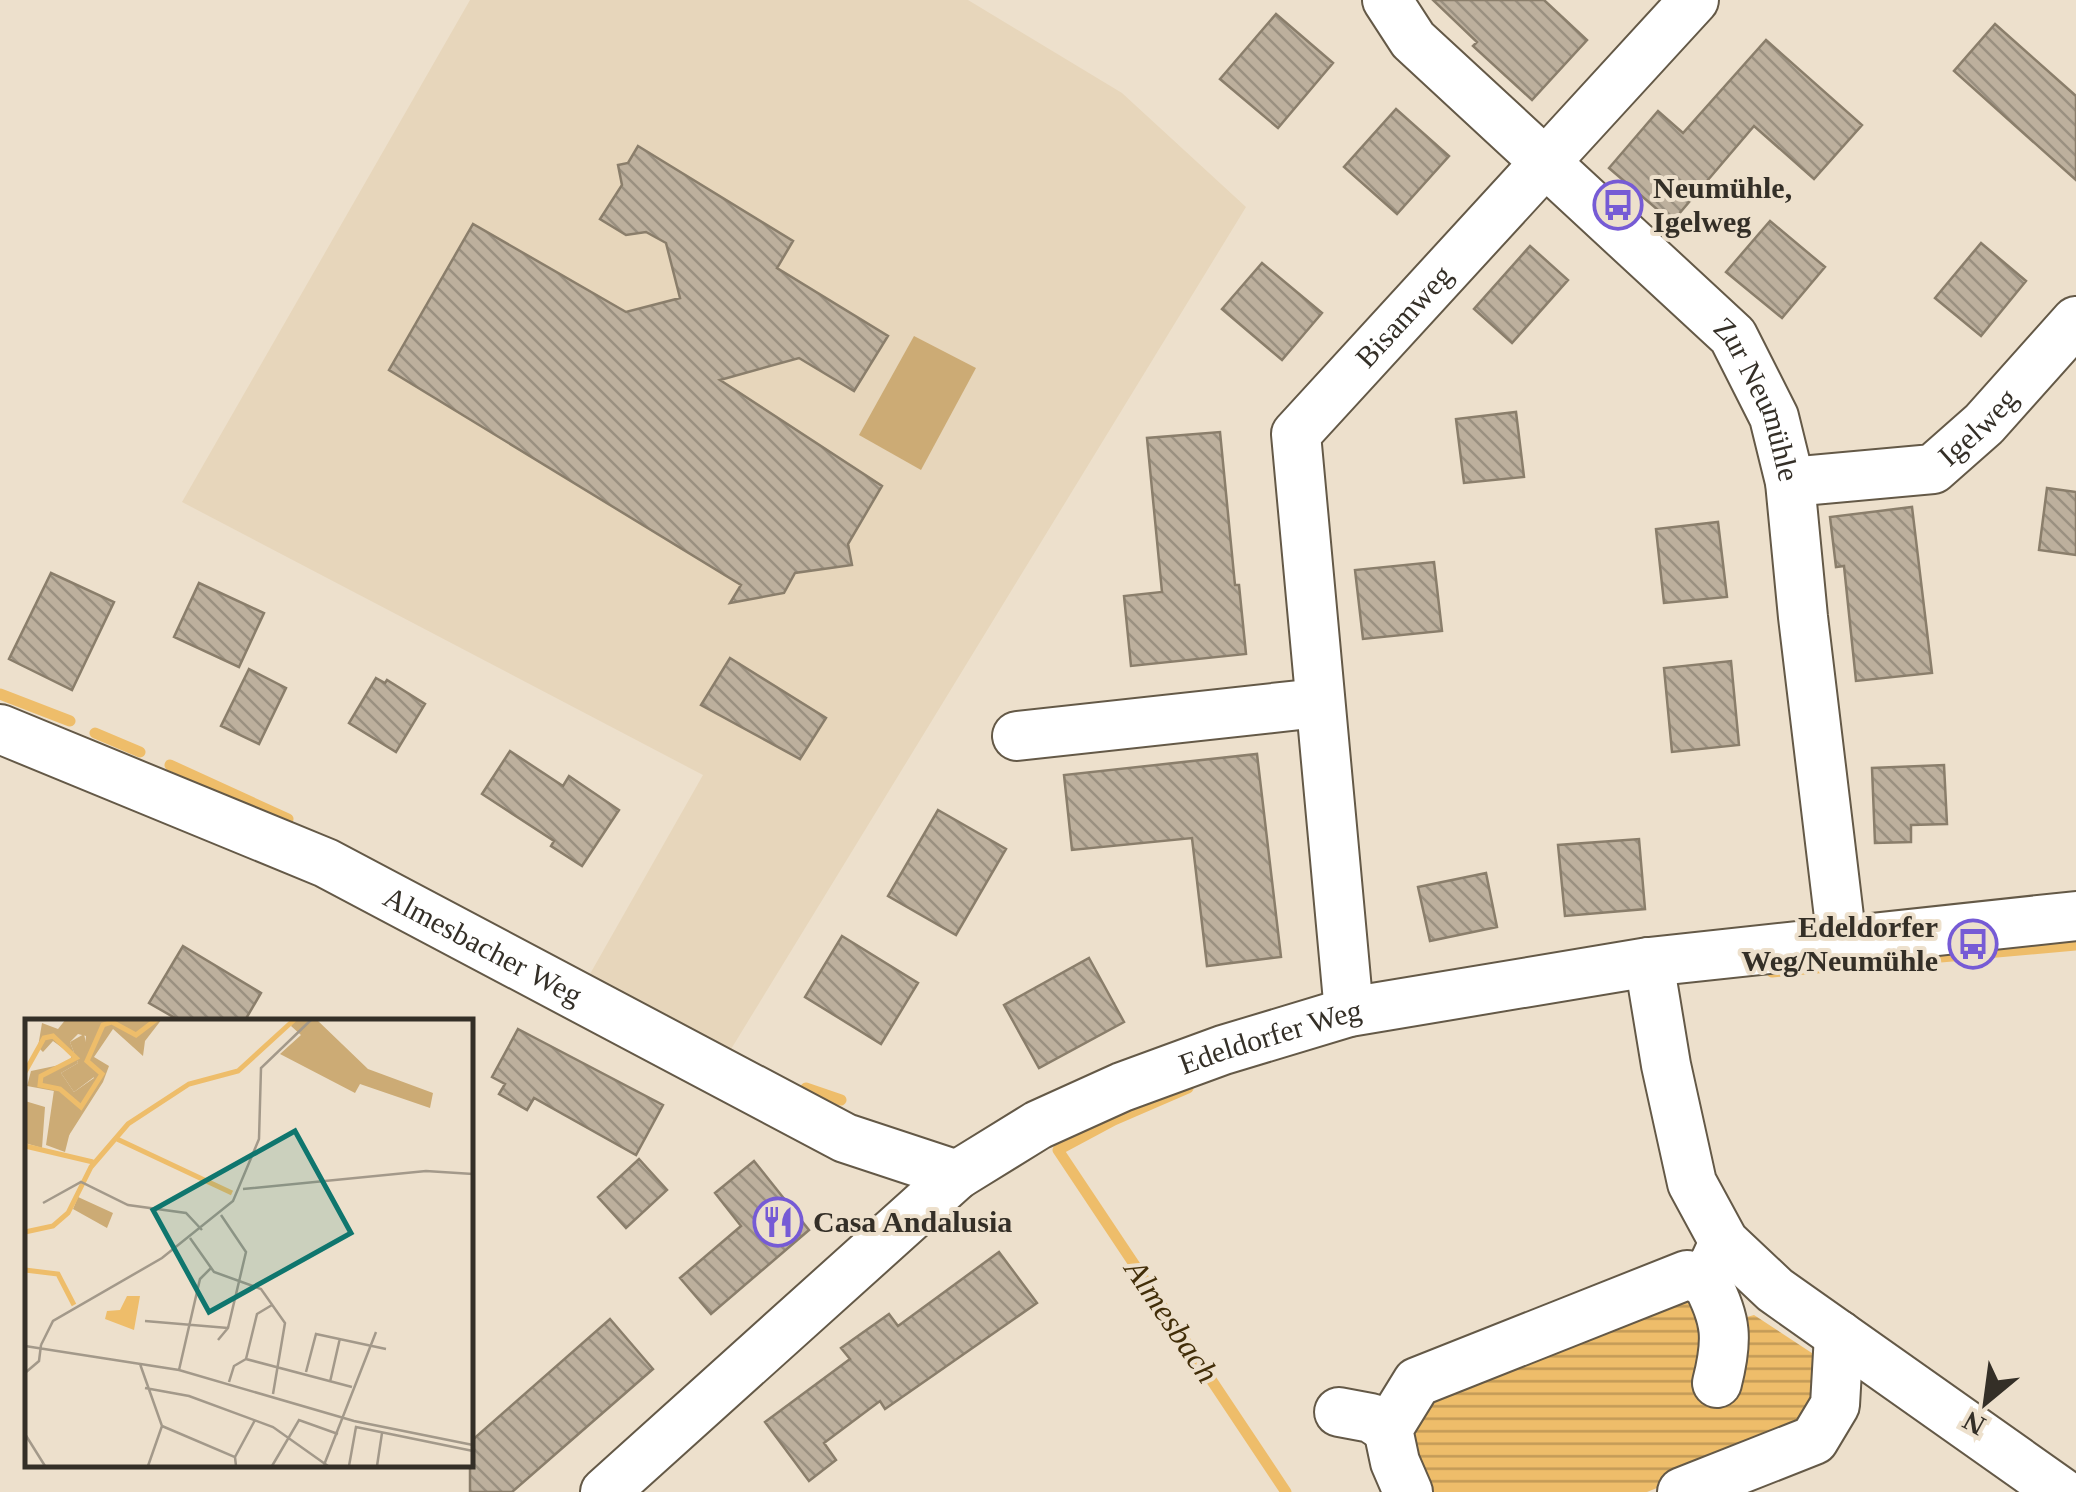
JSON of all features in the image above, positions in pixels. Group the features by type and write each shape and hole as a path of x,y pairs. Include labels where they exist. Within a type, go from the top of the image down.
{"street":[{"name":"Zur Neumühle","path":"1387,0 1413,40 1733,336 1774,417 1790,482 1842,942"},
{"name":"Bisamweg","path":"1349,1012 1296,434 1694,0"},
{"name":"Igelweg","path":"1790,482 1933,470 1984,424 2076,322"},
{"path":"1017,736 1318,703"},
{"name":"Almesbacher Weg","path":"0,729 326,863 845,1138 957,1175"},
{"name":"Edeldorfer Weg","path":"605,1492 957,1175 1038,1125 1122,1087 1223,1050 1349,1012 1649,962 2076,916"},
{"path":"1649,962 1666,1065 1692,1183 1715,1262 1724,1358 1717,1383"},
{"path":"1408,1492 1394,1462 1388,1428 1418,1382 1715,1262 1776,1290 2061,1492"},
{"path":"1682,1492 1814,1440 1835,1405 1839,1334"},
{"path":"1339,1412 1371,1418 1388,1428"}],"shaded area":[{"path":"470,0 968,0 1122,93 1246,207 725,1059 586,981 703,775 182,502"},
{"path":"914,336 976,368 921,470 859,435"},
{"path":"1687,1298 1740,1319 1754,1315 1824,1361 1809,1427 1647,1492 1423,1492 1406,1435 1436,1392"}],"building":[{"path":"1433,0 1544,0 1587,40 1532,100 1473,46 1477,42"},
{"path":"1276,14 1333,63 1278,128 1220,79"},
{"path":"1995,24 2076,96 2076,180 1954,71"},
{"path":"1766,40 1862,125 1814,179 1754,126 1672,222 1609,168 1658,111 1683,133"},
{"path":"1396,109 1449,156 1397,214 1344,167"},
{"path":"638,146 793,241 777,268 888,336 854,391 799,358 720,380 882,486 848,544 852,565 795,573 784,593 730,603 741,585 389,370 473,224 626,312 680,298 666,243 646,232 626,235 600,219 622,185 618,165 628,163"},
{"path":"1770,221 1825,267 1782,318 1726,272"},
{"path":"1981,243 2026,281 1981,336 1935,298"},
{"path":"1530,246 1568,280 1512,343 1474,309"},
{"path":"1262,263 1322,313 1282,360 1222,309"},
{"path":"1516,412 1524,477 1464,483 1456,419"},
{"path":"1220,432 1246,654 1131,666 1124,596 1162,592 1147,438"},
{"path":"2047,488 2076,492 2076,555 2039,550"},
{"path":"1912,507 1932,673 1856,681 1844,566 1836,567 1830,517"},
{"path":"1718,522 1727,597 1664,603 1656,529"},
{"path":"1434,562 1442,631 1363,639 1355,570"},
{"path":"51,573 114,602 72,690 9,659"},
{"path":"199,583 264,613 239,667 174,637"},
{"path":"730,658 826,718 800,759 701,705"},
{"path":"1731,661 1739,745 1672,752 1664,668"},
{"path":"249,669 286,688 259,744 221,726"},
{"path":"376,678 385,683 387,680 425,704 396,752 349,723"},
{"path":"510,751 563,786 569,776 619,810 582,866 551,846 554,841 482,794"},
{"path":"1257,754 1281,957 1207,966 1192,838 1072,850 1064,775"},
{"path":"1944,765 1947,824 1911,825 1911,842 1875,843 1872,768"},
{"path":"938,810 1006,849 956,935 888,896"},
{"path":"1639,839 1645,909 1565,916 1558,845"},
{"path":"1486,873 1497,927 1430,941 1418,887"},
{"path":"842,936 918,983 881,1044 805,997"},
{"path":"183,946 261,993 246,1019 177,1019 149,1003"},
{"path":"1089,958 1124,1022 1039,1068 1004,1005"},
{"path":"518,1029 663,1105 636,1155 534,1098 527,1110 499,1094 505,1084 492,1077"},
{"path":"639,1159 667,1190 626,1228 598,1197"},
{"path":"754,1161 809,1230 711,1314 680,1278 741,1226 715,1193"},
{"path":"999,1252 1037,1303 885,1409 880,1401 824,1443 836,1460 809,1481 765,1422 850,1359 841,1348 889,1314 898,1326"},
{"path":"610,1319 653,1369 512,1492 470,1492 472,1440"}],"waterway":[{"name":"Almesbach","path":"0,694 70,721"},
{"name":"Almesbach","path":"95,733 140,752"},
{"name":"Almesbach","path":"170,765 288,819"},
{"path":"1772,972 2076,945"},
{"name":"Almesbach","path":"806,1088 841,1100"},
{"name":"Almesbach","path":"1188,1088 1058,1150 1286,1492"}],"place":[{"name":"Neumühle, Igelweg","path":"1618,205"},
{"name":"Edeldorfer Weg/Neumühle","path":"1973,944"},
{"name":"Casa Andalusia","path":"778,1222"}]}
